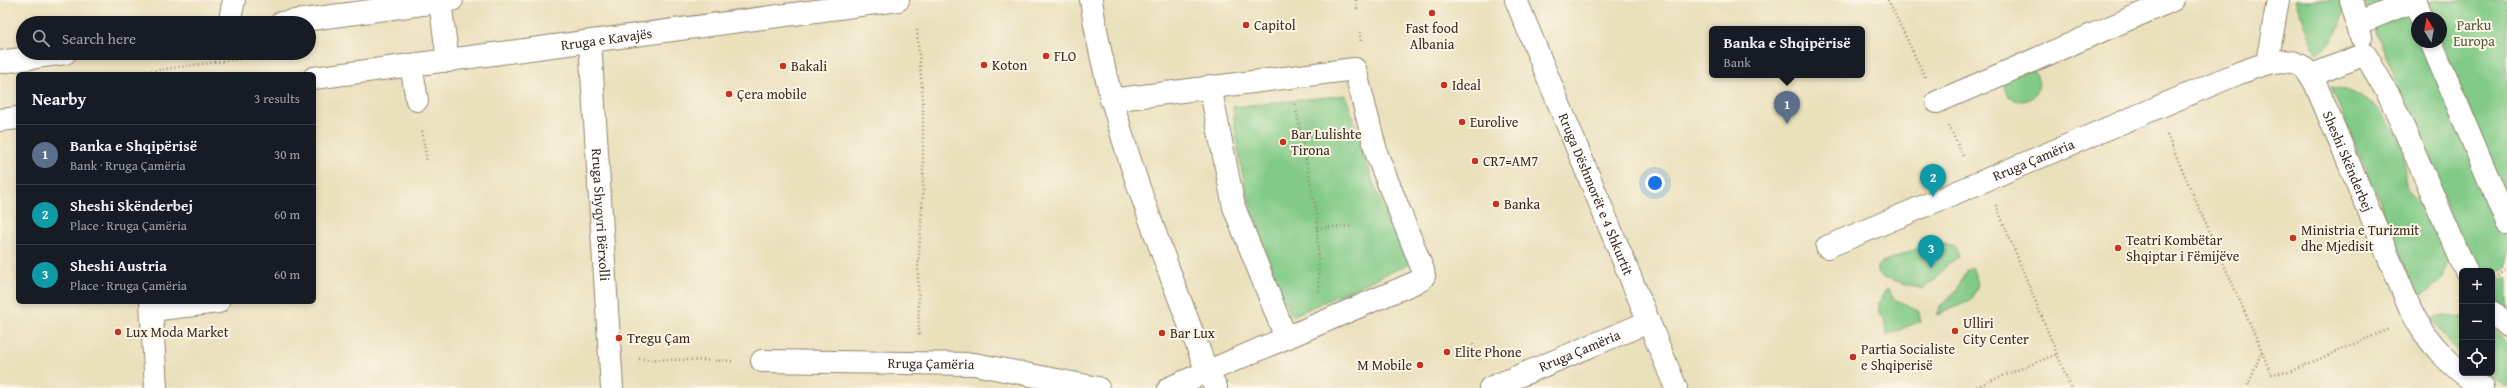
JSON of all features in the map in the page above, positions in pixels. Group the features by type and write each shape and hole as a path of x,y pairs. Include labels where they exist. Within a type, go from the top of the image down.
{"street":[{"path":"231,16 234,0"},
{"name":"Rruga e Kavajës","path":"316,78 898,0"},
{"path":"1091,0 1111,100 1134,172 1211,380"},
{"name":"Rruga Dëshmorët e 4 Shkurtit","path":"1516,0 1676,388"},
{"path":"1937,102 2173,0"},
{"path":"2267,63 2278,0"},
{"path":"2351,0 2365,54 2391,99 2465,268"},
{"path":"2357,24 2414,0 2419,12"},
{"path":"316,18 443,1 448,61"},
{"name":"Rruga Shyqyri Bërxolli","path":"590,42 612,388"},
{"path":"2434,48 2507,223"},
{"path":"2310,76 2365,54"},
{"path":"0,62 16,60"},
{"name":"Sheshi Skënderbej","path":"2239,73 2267,63 2283,61 2303,67 2310,76 2315,83 2346,154 2415,318 2427,340 2454,368 2482,388"},
{"path":"411,65 417,100"},
{"path":"1111,100 1210,86 1355,69 1377,155 1423,270 1424,276 1420,280 1286,338 1211,380 1169,388"},
{"name":"Rruga Çamëria","path":"1827,247 2239,73"},
{"path":"1210,86 1234,206 1286,338"},
{"path":"0,120 16,118"},
{"path":"156,388 152,306 185,304"},
{"path":"2495,315 2507,326"},
{"name":"Rruga Çamëria","path":"1490,388 1648,322"},
{"name":"Rruga Çamëria","path":"762,361 974,364 1098,388"}],"path":[{"path":"1356,0 1357,11"},
{"path":"917,30 923,102 923,194 918,268 920,363"},
{"path":"142,72 232,60"},
{"path":"1294,100 1317,228 1319,298"},
{"path":"2154,109 2271,374 2289,372 2415,318"},
{"path":"422,131 428,161"},
{"path":"1302,139 1330,133"},
{"path":"1986,180 2071,388"},
{"path":"1317,228 1353,226"},
{"path":"2495,277 2507,269"},
{"path":"2247,388 2262,351"},
{"path":"1974,388 2057,354"},
{"path":"610,358 762,361"}],"green space":[{"path":"2295,0 2346,0 2340,24 2334,37 2324,49 2317,54"},
{"path":"2362,0 2392,0 2366,10"},
{"name":"Parku Europa","path":"2434,0 2507,0 2507,197 2444,48 2447,48 2447,12 2428,12 2425,4"},
{"path":"2411,12 2411,48 2426,48 2507,242 2507,266 2495,274 2495,268 2475,268 2453,222 2374,26"},
{"path":"2033,70 2039,84 2038,90 2034,95 2030,99 2023,101 2009,97 2004,86 2004,79"},
{"path":"2331,87 2355,94 2366,100 2386,117 2399,139 2403,151 2405,161 2405,180 2408,190 2439,229 2444,241 2448,262 2445,272 2439,281 2430,289 2418,296"},
{"path":"1346,95 1373,183 1409,264 1292,316 1270,266 1253,214 1240,160 1233,107"},
{"path":"1944,243 1955,246 1959,257 1946,265 1936,279 1922,289 1881,276 1877,272 1877,266 1882,263 1921,247"},
{"path":"1972,267 1978,284 1972,300 1937,315 1941,305 1957,290 1967,269"},
{"path":"2507,276 2507,313 2495,299 2495,282"},
{"path":"1887,289 1894,299 1918,310 1921,321 1887,335 1884,318 1879,314 1879,304 1881,297"},
{"path":"2444,315 2459,317 2459,353 2451,346 2431,318"},
{"path":"2495,330 2507,341 2507,387 2488,376 2495,376"}],"place":[{"name":"Fast food Albania","path":"1432,13"},
{"name":"Capitol","path":"1246,25"},
{"name":"FLO","path":"1046,56"},
{"name":"Koton","path":"984,65"},
{"name":"Bakali","path":"783,66"},
{"name":"Ideal","path":"1444,85"},
{"name":"Çera mobile","path":"729,94"},
{"name":"Eurolive","path":"1462,122"},
{"name":"Banka e Shqipërisë","path":"1787,124"},
{"name":"Bar Lulishte Tirona","path":"1283,142"},
{"name":"CR7=AM7","path":"1475,161"},
{"name":"Sheshi Skënderbej","path":"1933,197"},
{"name":"Banka","path":"1496,204"},
{"name":"Ministria e Turizmit dhe Mjedisit","path":"2293,238"},
{"name":"Teatri Kombëtar Shqiptar i Fëmijëve","path":"2118,248"},
{"name":"Sheshi Austria","path":"1931,268"},
{"name":"Ulliri City Center","path":"1955,331"},
{"name":"Lux Moda Market","path":"118,332"},
{"name":"Bar Lux","path":"1162,333"},
{"name":"Tregu Çam","path":"619,338"},
{"name":"Elite Phone","path":"1447,352"},
{"name":"Partia Socialiste e Shqiperisë","path":"1853,357"},
{"name":"M Mobile","path":"1420,365"}]}
